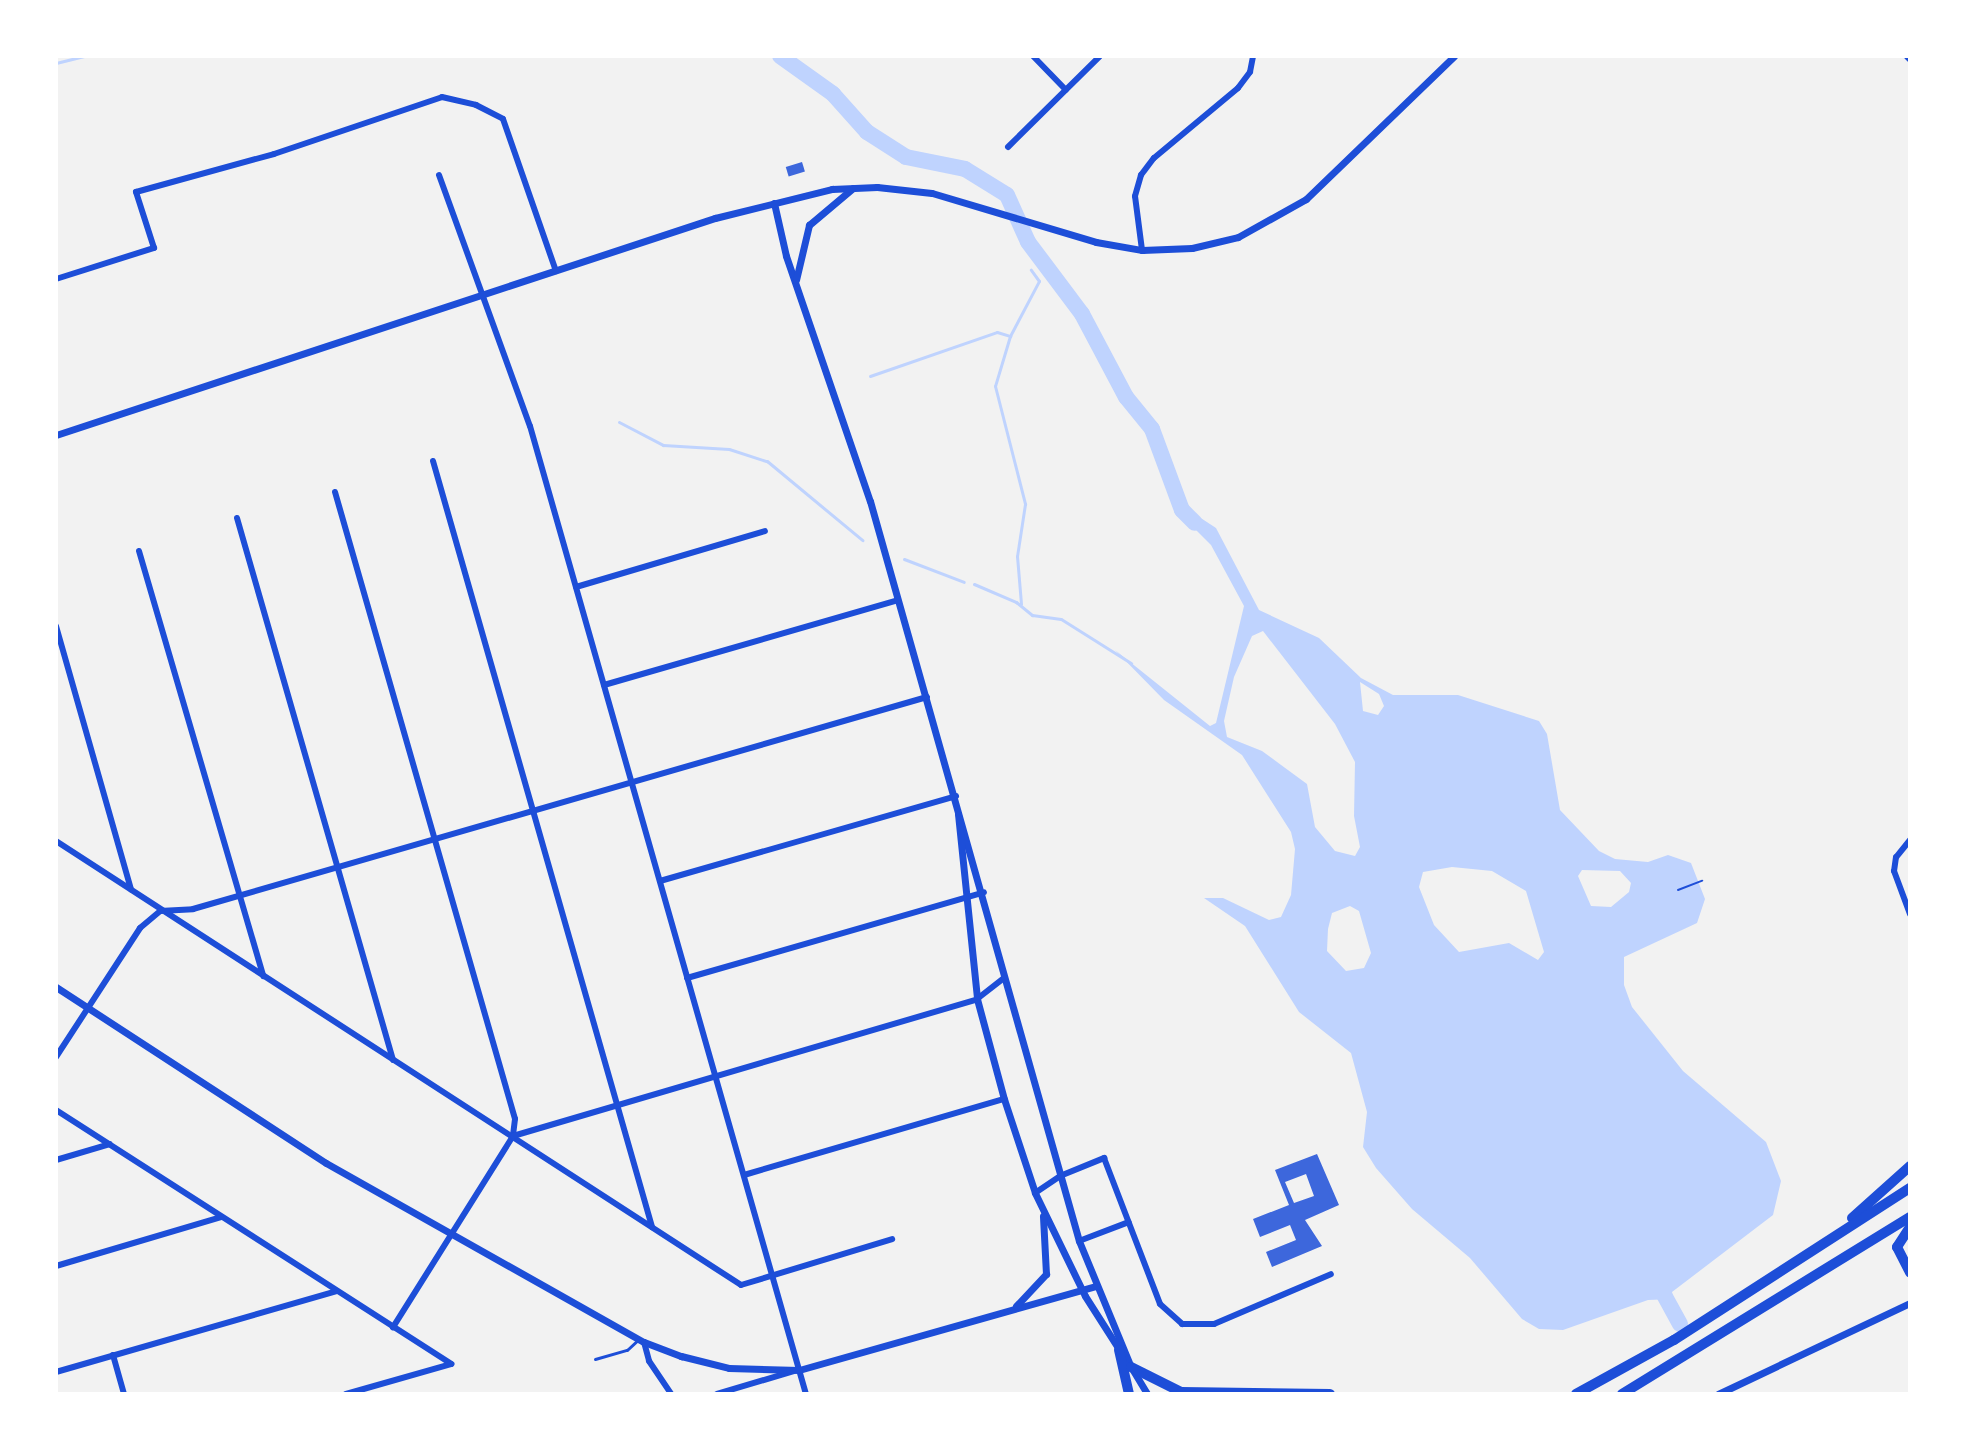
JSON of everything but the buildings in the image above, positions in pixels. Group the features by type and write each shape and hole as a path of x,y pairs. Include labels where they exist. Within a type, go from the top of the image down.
{"highway":[{"path":"1831,1238 1910,1166"},
{"path":"1576,1394 1686,1333 1910,1188"},
{"path":"1622,1394 1910,1217"},
{"path":"1910,1227 1897,1247 1910,1273"},
{"path":"1119,1350 1129,1394"},
{"path":"1131,1367 1181,1392 1330,1394"}],"street":[{"path":"1033,56 1066,90"},
{"path":"1008,147 1100,56"},
{"path":"1142,250 1135,196 1141,175 1154,158 1238,88 1250,72 1253,56"},
{"path":"56,435 774,203 853,188 917,191 1142,250 1192,248 1238,237 1276,219 1306,199 1454,56"},
{"path":"56,279 154,248 136,192 274,154 442,97 476,105 503,119 556,271"},
{"path":"439,175 480,296 530,426 806,1394"},
{"path":"795,283 809,225 853,188"},
{"path":"774,203 795,283 927,697 984,892 1004,978 1079,1241 1131,1367"},
{"path":"433,461 652,1227"},
{"path":"335,492 515,1119 513,1136 393,1327"},
{"path":"237,518 393,1060"},
{"path":"576,587 765,531"},
{"path":"139,551 263,976"},
{"path":"604,685 898,600"},
{"path":"56,626 131,890"},
{"path":"56,1057 140,928 160,911 193,909 927,697"},
{"path":"660,881 956,796"},
{"path":"956,796 977,999 1004,1099 1035,1193 1062,1249 1082,1290 1147,1394"},
{"path":"1910,840 1896,857 1894,871 1910,914"},
{"path":"56,841 741,1285 892,1239"},
{"path":"687,978 984,892"},
{"path":"513,1136 977,999 1004,978"},
{"path":"56,987 326,1163 455,1232 641,1341 729,1368 799,1370"},
{"path":"744,1175 1004,1099"},
{"path":"56,1110 451,1364 346,1394"},
{"path":"56,1160 110,1144"},
{"path":"1035,1193 1060,1176 1104,1158 1160,1304 1182,1324 1214,1324 1331,1274"},
{"path":"1012,1309 1046,1274 1043,1209"},
{"path":"56,1266 222,1217"},
{"path":"1062,1249 1129,1222"},
{"path":"717,1394 1096,1286"},
{"path":"56,1372 337,1291"},
{"path":"1718,1394 1910,1303"},
{"path":"641,1341 649,1361 671,1394"},
{"path":"113,1355 124,1394"}],"lane":[{"path":"595,1359 627,1350 641,1341"}],"path":[{"path":"1678,890 1702,881"}],"water":[{"path":"1187,509 1216,528 1259,610 1319,638 1361,678 1393,695 1458,695 1539,721 1547,734 1560,810 1599,851 1615,859 1648,862 1668,855 1691,863 1705,899 1697,923 1624,957 1624,985 1632,1007 1683,1071 1766,1142 1781,1181 1773,1215 1672,1292 1673,1299 1648,1300 1563,1330 1539,1329 1522,1319 1470,1258 1412,1209 1376,1168 1363,1147 1367,1112 1351,1053 1299,1012 1245,926 1204,898 1223,898 1269,920 1281,917 1291,895 1295,849 1291,832 1242,755 1164,700 1115,650 1210,726 1216,723 1244,606 1211,545 1178,512","holes":["1263,631 1335,724 1355,762 1354,816 1360,847 1355,856 1335,851 1315,827 1307,784 1262,751 1227,737 1224,721 1234,677 1252,636","1360,682 1379,694 1384,706 1378,715 1363,711","1452,867 1492,871 1526,891 1544,952 1538,960 1509,943 1459,952 1434,925 1419,887 1423,872","1582,870 1620,871 1631,883 1629,892 1611,907 1591,906 1578,876","1350,906 1359,911 1371,953 1364,968 1346,971 1327,951 1332,913"]}],"waterway":[{"path":"56,63 85,56"},
{"path":"529,56 555,56"},
{"path":"780,56 833,94 867,132 906,157 965,169 1007,195 1028,242 1082,314 1126,397 1152,429 1182,510 1195,523"},
{"path":"1010,336 1039,281 1031,270"},
{"path":"870,376 997,332 1010,336 995,386 1025,504 1017,556 1021,604"},
{"path":"619,422 663,445 729,449 767,461 862,540"},
{"path":"904,559 964,582"},
{"path":"974,584 1016,602 1032,615 1061,619 1131,663"},
{"path":"1657,1282 1680,1324"}]}
